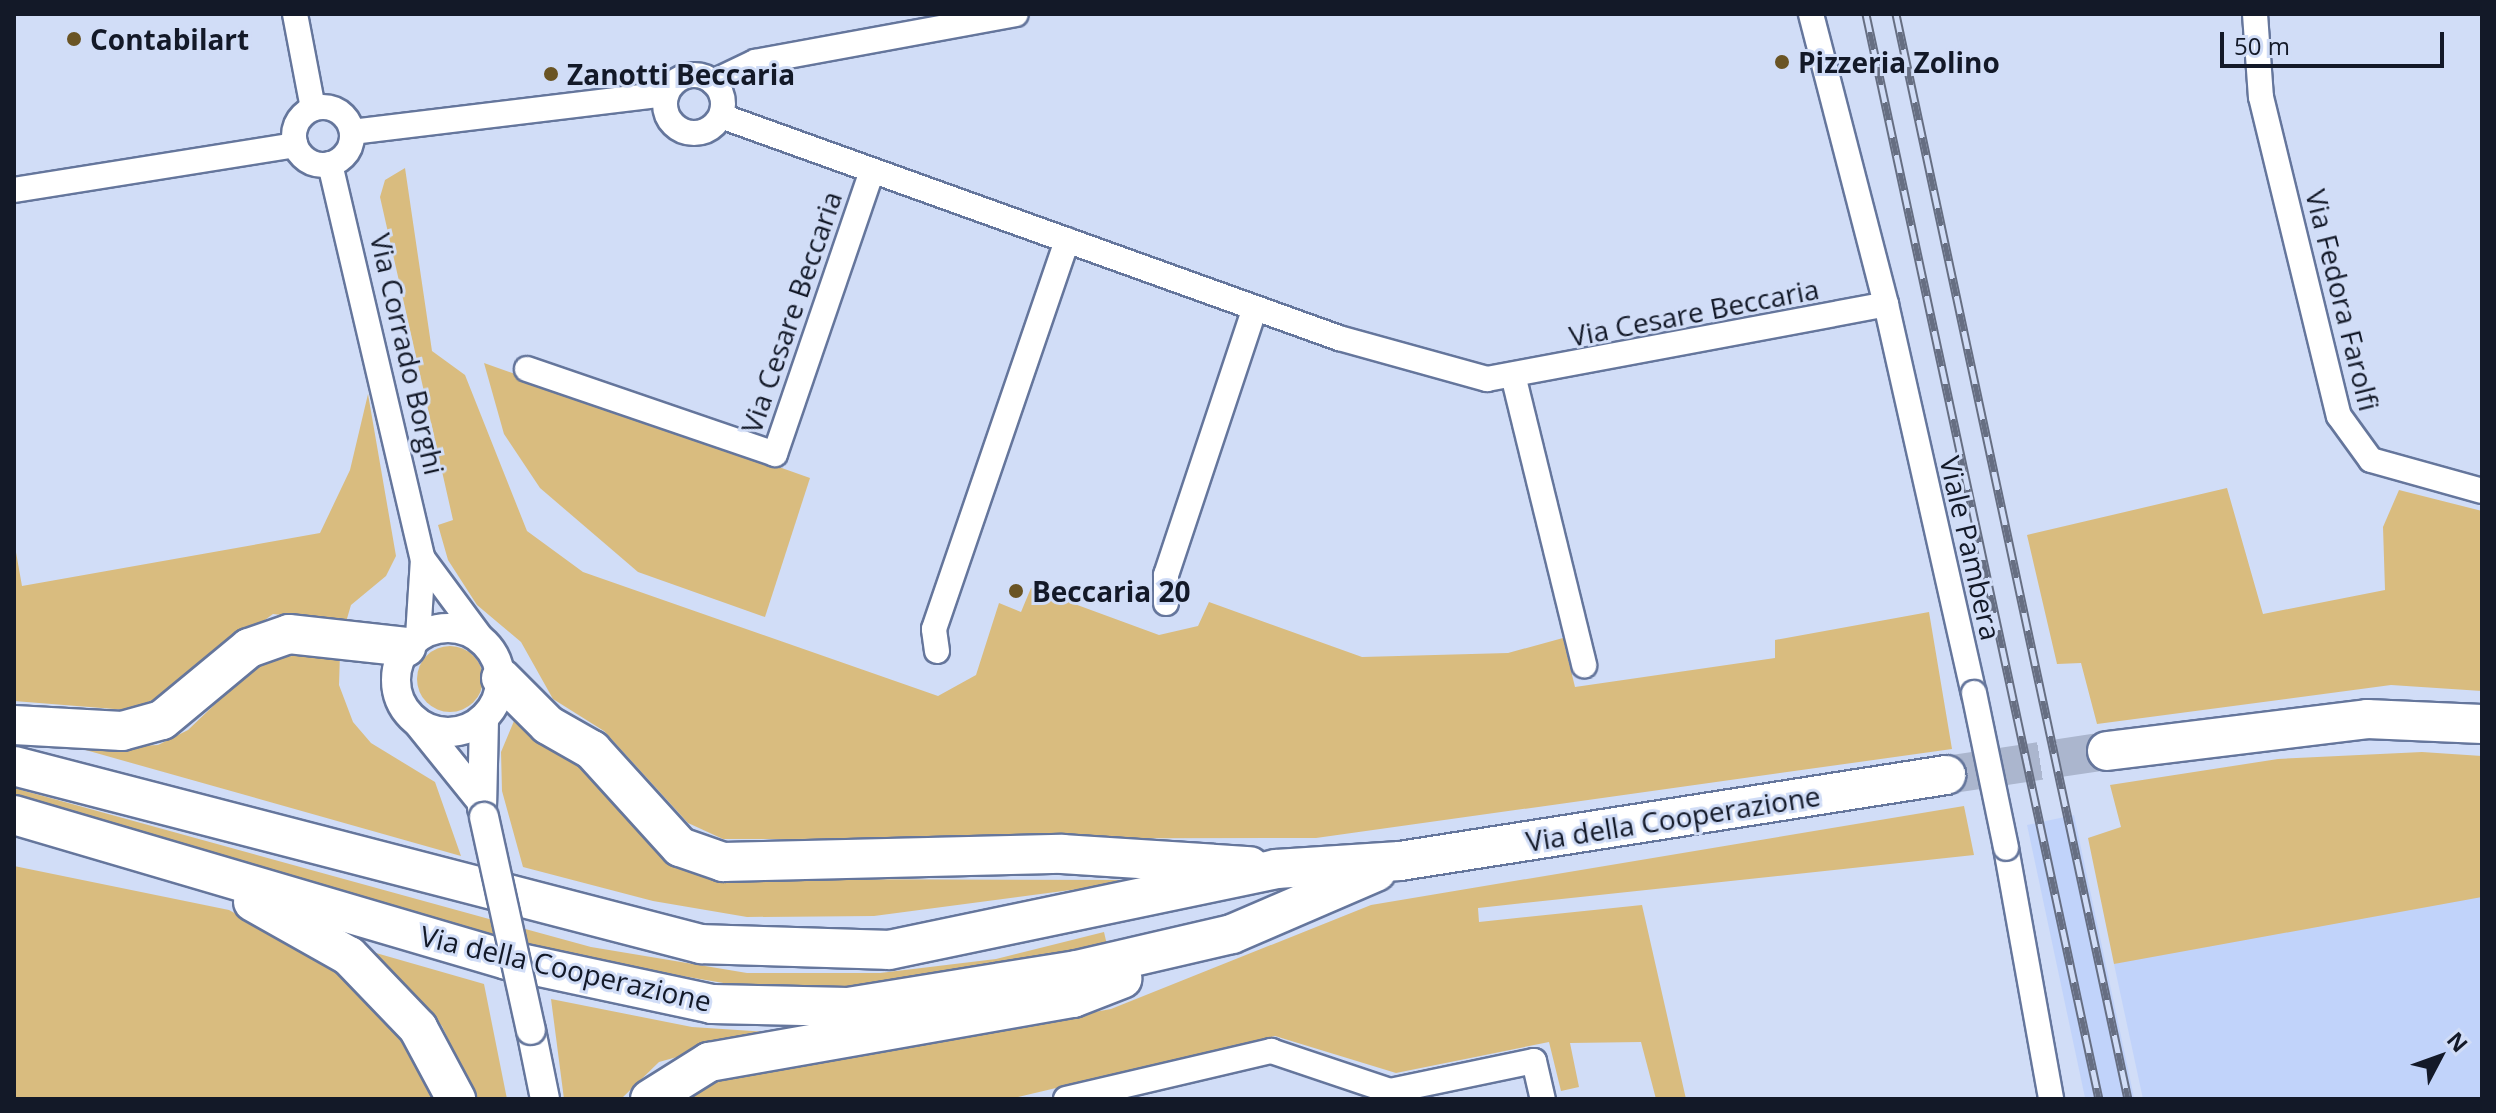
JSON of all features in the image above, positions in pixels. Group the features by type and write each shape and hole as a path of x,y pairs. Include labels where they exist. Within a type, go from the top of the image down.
{"highway":[{"path":"14,725 122,731 162,720 249,648 289,634 412,642"},
{"path":"501,678 548,725 592,750 680,847 723,862 1062,854 1276,869"},
{"path":"2107,751 2367,719 2482,724"},
{"name":"Via della Cooperazione","path":"14,766 701,944 889,950 1276,869 1400,861 1946,775"},
{"name":"Via della Cooperazione","path":"14,815 507,960 712,1004 848,1007 1077,970 1232,934 1400,861"},
{"path":"175,863 349,956 418,1028 456,1099"},
{"path":"650,1099 709,1062 1073,998 1232,934"}],"street":[{"path":"295,14 313,108"},
{"path":"352,132 666,94 684,76 713,82 755,62 1016,14"},
{"name":"Viale Pambera","path":"1811,14 1886,304 1974,693 2006,848 2051,1099"},
{"name":"Via Fedora Farolfi","path":"2255,14 2263,81 2339,416 2353,444 2371,460 2482,491"},
{"path":"666,94 666,113 685,132 709,129 721,116 713,82"},
{"path":"313,108 335,109 352,132 347,153 330,164 306,160 295,145 299,119 313,108"},
{"name":"Via Cesare Beccaria","path":"721,116 1255,308 1433,369 1487,379 1886,304"},
{"path":"14,190 295,145"},
{"name":"Via Corrado Borghi","path":"330,164 423,559 412,642"},
{"name":"Via Cesare Beccaria","path":"527,369 775,454 872,171"},
{"path":"937,651 934,629 1067,240"},
{"path":"1166,603 1166,575 1255,308"},
{"path":"1513,375 1584,665"},
{"name":"Via Corrado Borghi","path":"423,559 483,640"},
{"path":"482,809 417,722 397,687 412,642 451,627 483,640 501,678 484,718 482,809 545,1099"},
{"path":"417,722 451,733 484,718"},
{"path":"1066,1099 1271,1051 1390,1091 1534,1061 1543,1099"}],"shaded area":[{"path":"405,168 432,351 465,375 527,531 583,572 938,696 976,675 999,603 1021,612 1031,588 1159,635 1198,626 1209,602 1362,657 1508,653 1563,638 1575,687 1775,658 1775,640 1929,612 1952,749 1316,838 723,839 688,823 604,731 553,699 521,642 477,605 448,560 438,525 453,520 380,197 385,180"},
{"path":"484,363 810,478 765,617 638,572 540,488 504,434"},
{"path":"368,394 396,556 386,576 351,605 346,622 273,614 158,698 127,710 14,701 14,541 22,586 320,533 350,470"},
{"path":"2227,488 2263,614 2385,590 2383,527 2399,490 2482,511 2482,691 2391,685 2097,724 2081,663 2057,664 2027,535"},
{"path":"450,646 463,648 473,656 481,666 481,692 473,702 463,710 450,712 437,710 427,702 419,692 417,679 419,666 427,656 437,648"},
{"path":"340,653 339,685 353,722 371,743 435,782 461,856 82,749 158,745 188,730 254,667 277,657"},
{"path":"514,721 584,767 673,864 724,879 1146,880 874,916 747,917 653,901 523,867 502,791 501,752"},
{"path":"2422,752 2482,756 2482,897 2114,964 2088,838 2121,827 2110,785 2278,759"},
{"path":"14,788 591,947 747,973 880,973 996,959 1104,932 1107,945 998,972 881,986 747,987 588,960 427,917 14,802"},
{"path":"1964,806 1974,855 1478,908 1479,922 1642,905 1686,1099 1656,1099 1641,1042 1570,1043 1579,1087 1561,1091 1549,1042 1396,1073 1275,1036 1010,1099 678,1099 713,1082 1111,1009 1371,905"},
{"path":"2074,815 2134,1099 2085,1099 2027,825"},
{"path":"14,866 229,910 331,967 404,1039 437,1099 14,1099"},
{"path":"2482,878 2482,1099 2143,1099 2114,964"},
{"path":"369,951 484,984 507,1099 476,1099 442,1026"},
{"path":"551,999 692,1027 767,1032 659,1062 621,1099 564,1099"}],"tunnel":[{"path":"1946,775 2107,751"}],"railway":[{"path":"1866,14 2099,1099"},
{"path":"1896,14 2128,1099"}],"place":[{"name":"Contabilart","path":"74,39"},
{"name":"Pizzeria Zolino","path":"1782,62"},
{"name":"Zanotti Beccaria","path":"551,74"},
{"name":"Beccaria 20","path":"1016,591"}]}
